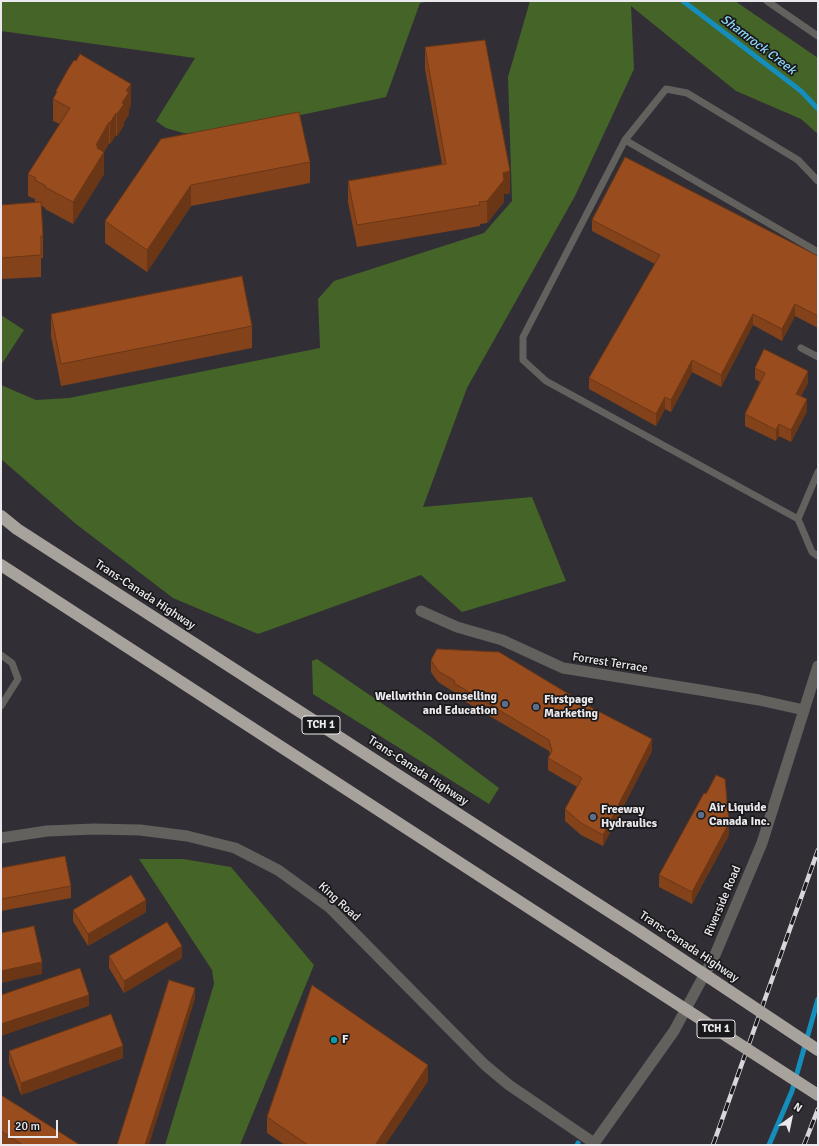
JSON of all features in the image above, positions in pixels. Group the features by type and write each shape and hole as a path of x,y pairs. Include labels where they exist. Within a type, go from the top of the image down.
{"highway":[{"name":"Trans-Canada Highway","path":"1,516 31,538 641,932 818,1050"},
{"name":"TCH 1","path":"1,565 818,1095"}],"street":[{"name":"Forrest Terrace","path":"421,611 457,627 502,640 563,668 759,700 804,710"},
{"name":"Riverside Road","path":"594,1144 674,1031 715,955 762,843 818,666"},
{"name":"King Road","path":"1,838 47,831 94,829 140,830 187,836 235,848 278,870 329,908 490,1069 509,1085 594,1144"}],"lane":[{"path":"767,1 818,36"},
{"path":"818,181 798,160 687,93 666,89 625,140 523,337 523,360 546,381 798,519 812,552 818,556"},
{"path":"625,140 818,252"},
{"path":"801,348 818,357"},
{"path":"798,519 818,472"},
{"path":"1,655 12,662 18,679 1,706"}],"green space":[{"path":"1,1 430,1 420,3 386,97 206,135 183,133 166,128 156,121 195,58 1,31"},
{"path":"530,1 735,1 818,58 818,134 801,119 736,91 631,6 634,69 575,196 467,388 423,507 532,497 566,581 462,612 421,575 258,634 173,598 76,524 1,459 1,385 36,400 69,398 320,348 318,299 334,281 484,233 512,201 508,77"},
{"path":"1,315 24,330 1,365"},
{"path":"317,659 431,737 499,788 489,804 313,694 312,661"},
{"path":"139,859 183,859 231,867 314,965 240,1145 165,1145 214,984 212,970"}],"building":[{"path":"485,40 510,171 503,173 504,180 487,201 479,202 480,205 357,225 348,181 446,164 425,47"},
{"path":"80,54 131,84 126,91 129,92 122,103 124,104 110,123 109,122 96,145 98,146 97,148 104,152 73,202 45,187 46,186 35,180 36,178 28,174 70,108 53,99 67,71"},
{"path":"299,112 310,162 191,185 147,250 105,221 161,139"},
{"path":"625,157 818,256 818,316 795,304 782,329 753,314 721,375 692,360 671,400 665,397 656,414 589,378 660,255 592,220"},
{"path":"41,202 43,236 41,236 41,255 1,258 1,205"},
{"path":"242,276 252,326 61,364 51,314"},
{"path":"764,349 808,371 796,394 807,399 791,430 779,424 776,430 745,414 765,373 755,368"},
{"path":"437,649 499,652 592,708 652,739 603,835 581,823 565,809 582,778 548,758 552,751 549,740 454,683 455,681 438,671 431,660"},
{"path":"716,775 725,779 729,823 692,892 659,875 704,793 706,794"},
{"path":"65,856 71,886 1,899 1,868"},
{"path":"131,875 146,900 88,934 73,910"},
{"path":"167,922 182,946 124,981 109,956"},
{"path":"34,926 42,962 1,971 1,933"},
{"path":"80,968 89,995 1,1024 1,995"},
{"path":"169,980 195,988 145,1145 117,1145"},
{"name":"F","path":"312,985 428,1065 375,1145 308,1145 267,1117"},
{"path":"111,1014 123,1046 21,1083 9,1051"},
{"path":"1,1095 80,1145 23,1145 1,1131"}],"waterway":[{"name":"Shamrock Creek","path":"683,1 801,91 818,109"},
{"path":"769,1145 792,1091 818,999"}],"railway":[{"path":"713,1145 818,850"},
{"path":"804,1145 818,1109"}],"place":[{"name":"Wellwithin Counselling and Education","path":"505,704"},
{"name":"Firstpage Marketing","path":"536,707"},
{"name":"Air Liquide Canada Inc.","path":"701,815"},
{"name":"Freeway Hydraulics","path":"593,817"},
{"name":"F","path":"334,1040"}]}
